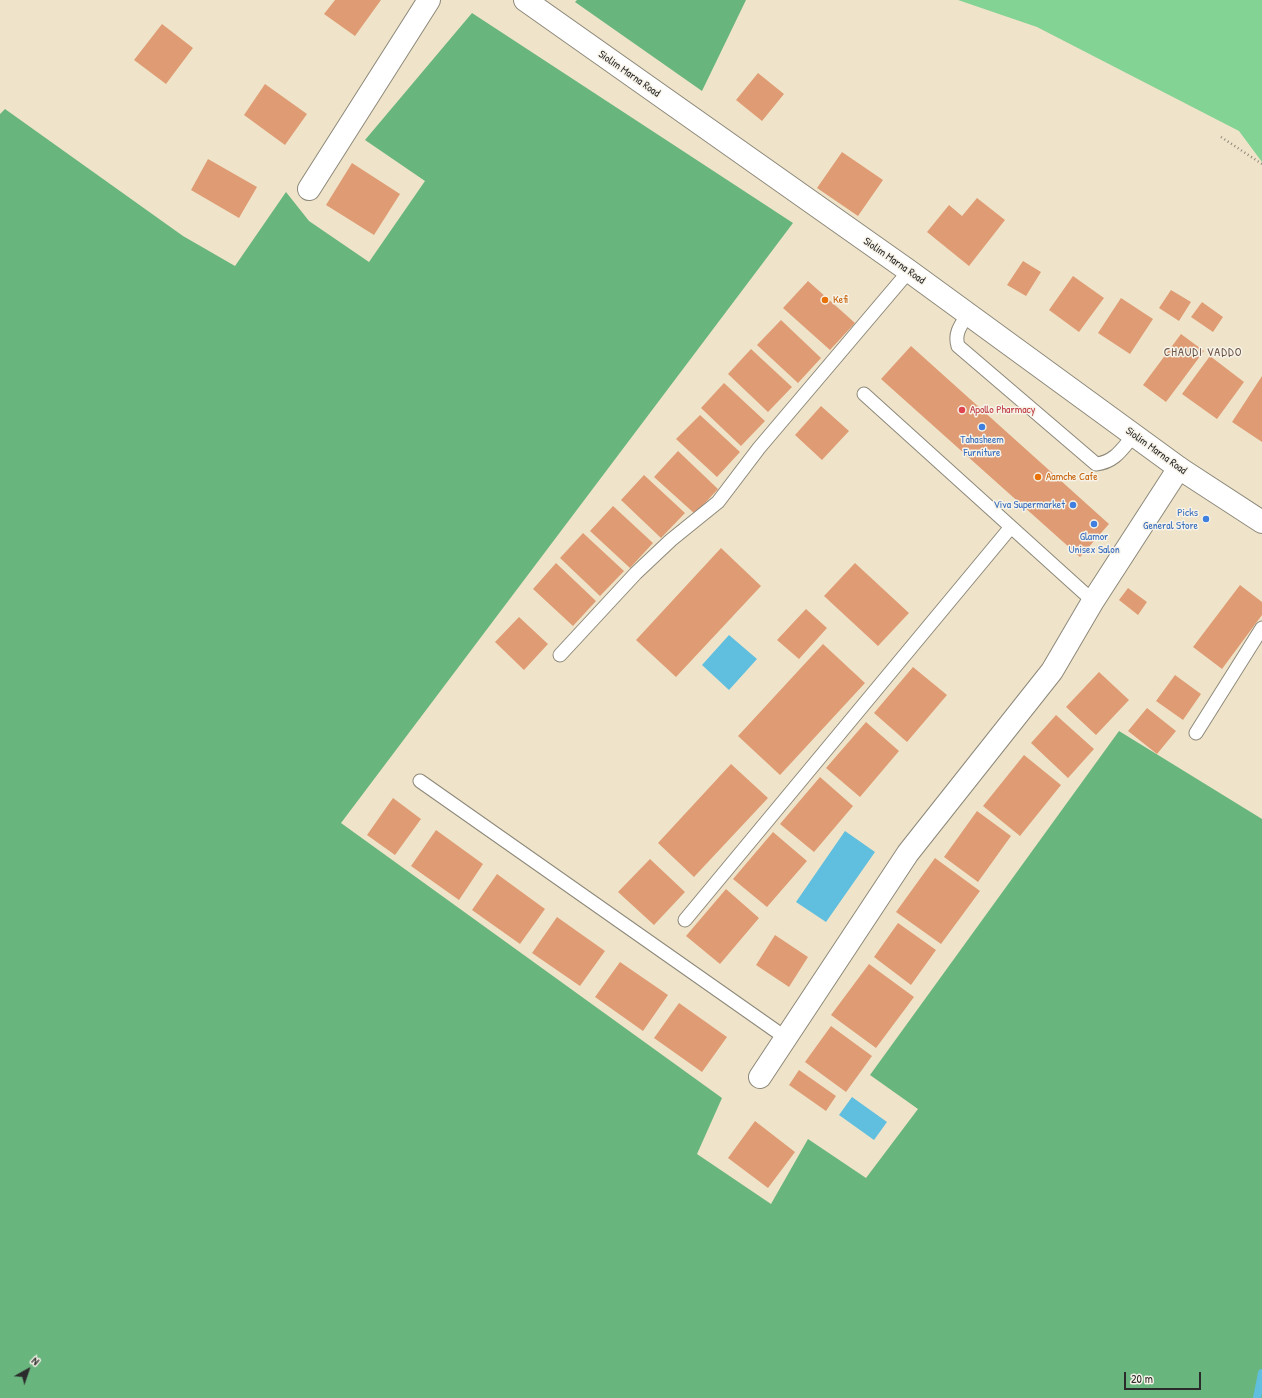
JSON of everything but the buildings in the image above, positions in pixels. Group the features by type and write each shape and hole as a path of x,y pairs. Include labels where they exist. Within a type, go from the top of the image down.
{"street":[{"path":"309,189 429,0"},
{"name":"Siolim Marna Road","path":"525,0 909,271 1179,468 1262,522"},
{"path":"760,1077 908,853 1052,671 1093,601 1179,468"}],"lane":[{"path":"560,655 636,573 672,540 718,502 759,448 909,271"},
{"path":"968,314 957,331 956,340 958,346 1096,464 1107,463 1115,457 1134,435"},
{"path":"864,394 1093,601"},
{"path":"685,920 1011,527"},
{"path":"1196,733 1262,628"},
{"path":"420,781 786,1038"}],"path":[{"path":"1221,137 1262,164"}],"green space":[{"path":"577,0 746,0 702,91 575,2"},
{"path":"958,0 1262,0 1262,162 1239,131 1037,27"},
{"path":"472,13 793,223 341,823 722,1098 697,1154 771,1204 808,1139 866,1178 918,1109 870,1075 1119,731 1262,819 1262,1398 0,1398 0,114 5,109 183,236 235,266 286,192 309,221 369,262 425,181 365,140"}],"water":[{"path":"729,635 757,659 729,690 702,665"},
{"path":"845,831 875,852 826,922 796,902"},
{"path":"852,1097 887,1122 874,1140 839,1115"}],"waterway":[{"path":"1257,1398 1262,1373"}],"place":[{"name":"Kefi","path":"825,300"},
{"name":"Apollo Pharmacy","path":"962,410"},
{"name":"Tahasheem Furniture","path":"982,427"},
{"name":"Aamche Cafe","path":"1038,477"},
{"name":"Viva Supermarket","path":"1073,505"},
{"name":"Picks General Store","path":"1206,519"},
{"name":"Glamor Unisex Salon","path":"1094,524"}],"district":[{"name":"CHAUDI VADDO","path":"1203,353"}]}
